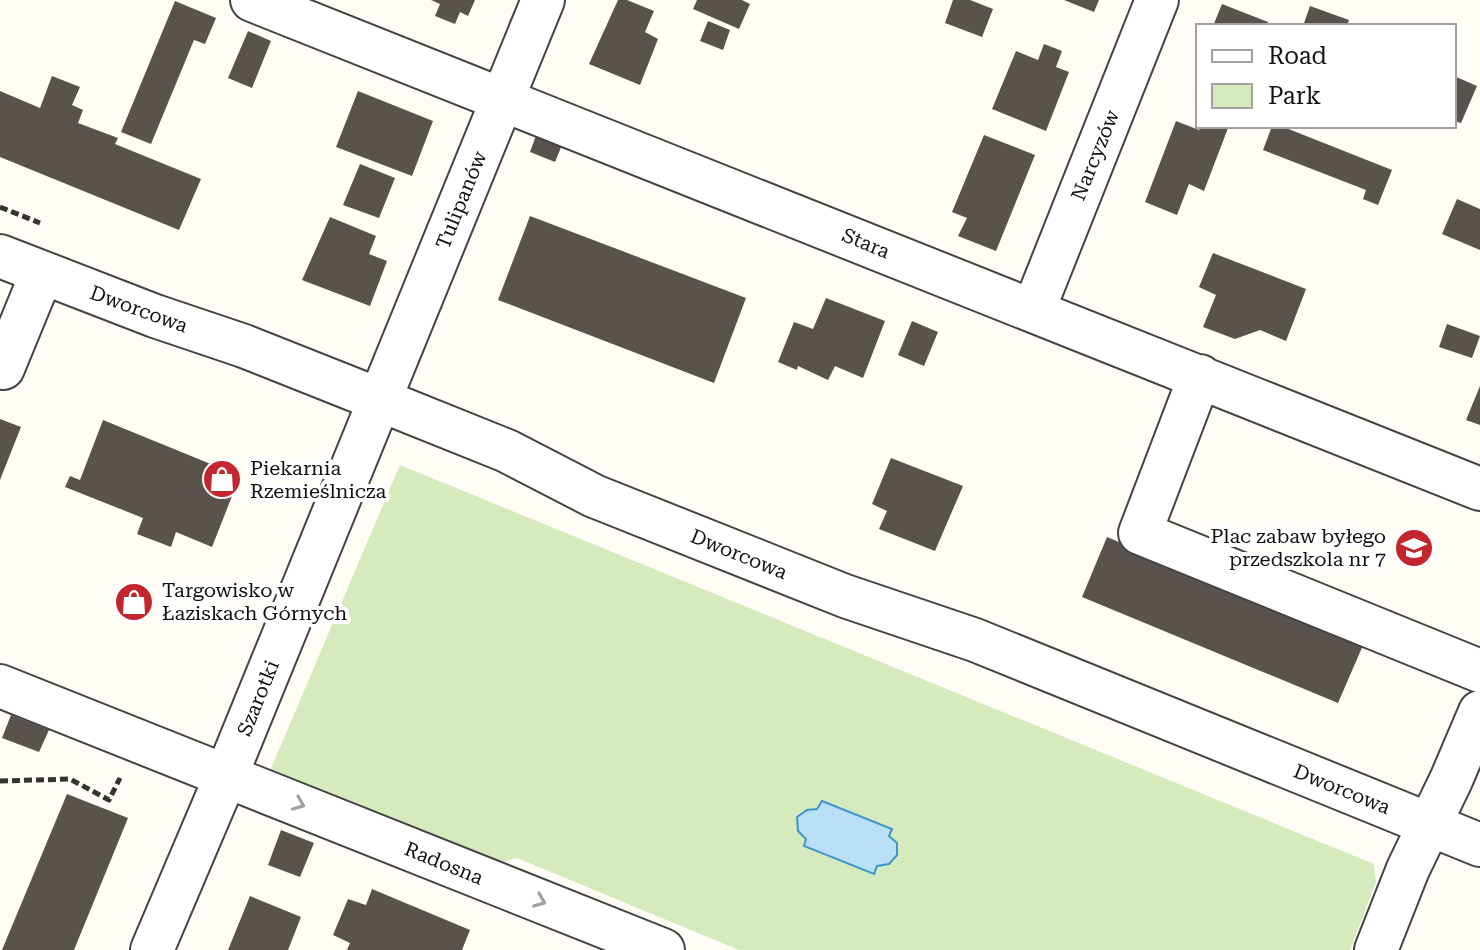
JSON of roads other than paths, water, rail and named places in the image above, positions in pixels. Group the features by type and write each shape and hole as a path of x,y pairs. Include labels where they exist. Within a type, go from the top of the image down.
{"street":[{"name":"Stara","path":"252,0 1480,489"},
{"name":"Tulipanów","path":"380,400 543,0"},
{"name":"Narcyzów","path":"1034,309 1157,0"},
{"name":"Dworcowa","path":"0,256 380,400 507,451 594,496 845,596 975,640 1480,845"},
{"path":"0,367 3,368 42,273"},
{"path":"1200,376 1140,533 1480,671"},
{"name":"Szarotki","path":"152,950 380,400"},
{"path":"0,686 226,776"},
{"path":"1376,950 1408,869 1480,712"},
{"name":"Radosna","path":"226,776 663,950"}],"water":[{"path":"822,801 892,829 889,836 897,843 897,855 889,864 877,866 874,874 804,846 806,839 798,831 797,817 807,810 817,809"}],"place":[{"name":"Piekarnia Rzemieślnicza","path":"222,479"},
{"name":"Plac zabaw byłego przedszkola nr 7","path":"1414,548"},
{"name":"Targowisko w Łaziskach Górnych","path":"134,602"}]}
